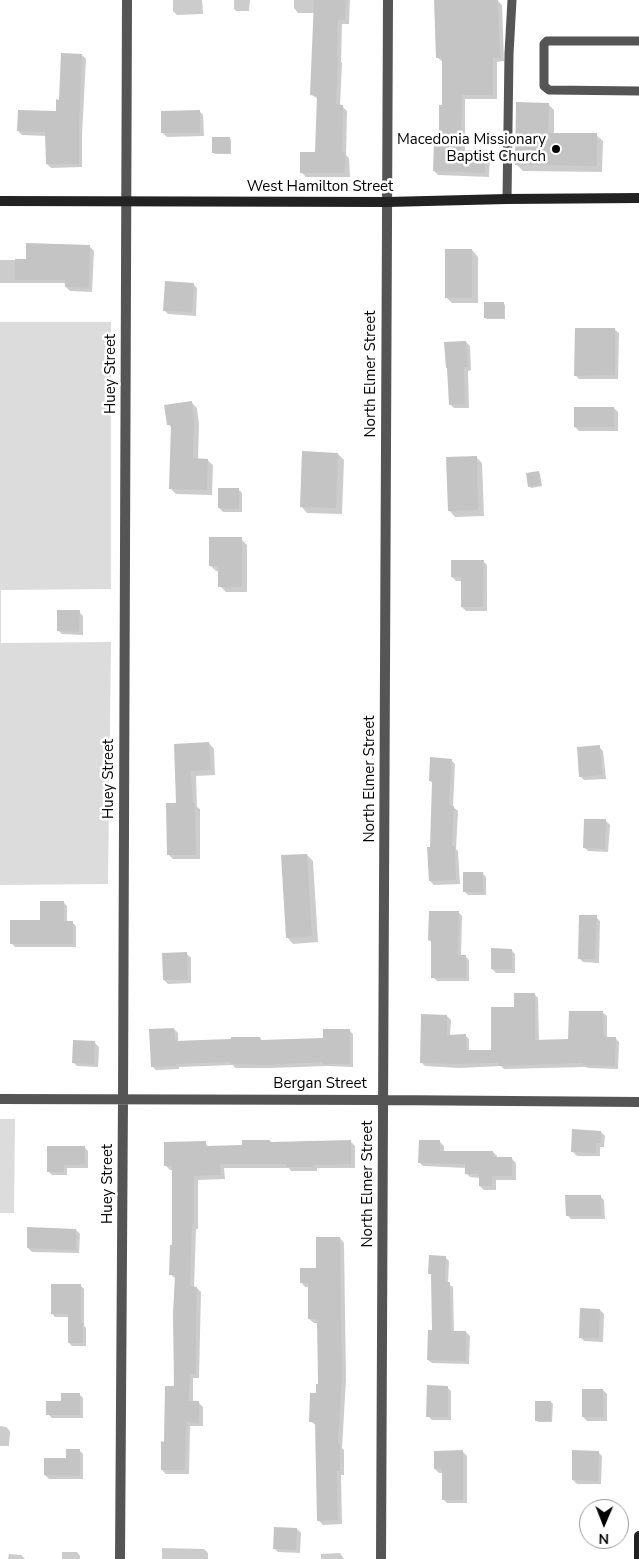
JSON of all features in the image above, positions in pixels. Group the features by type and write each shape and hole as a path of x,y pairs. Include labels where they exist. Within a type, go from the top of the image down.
{"street":[{"name":"Huey Street","path":"120,1559 124,1099 127,0"},
{"name":"North Elmer Street","path":"381,1559 388,0"},
{"name":"West Hamilton Street","path":"0,200 387,202 639,198"},
{"name":"Bergan Street","path":"0,1099 639,1102"},
{"path":"639,1536 639,1559"}],"lane":[{"path":"507,199 509,54 512,0"},
{"path":"639,41 547,41 544,44 544,86 549,90 639,91"}],"shaded area":[{"path":"0,322 111,322 111,589 1,590 1,643 111,642 108,884 0,885"},
{"path":"0,1119 15,1119 14,1213 0,1213"}],"building":[{"path":"314,0 346,0 345,20 338,20 336,104 343,105 342,152 345,152 345,173 300,173 300,152 315,152 317,96 310,95"},
{"path":"434,0 498,0 500,58 493,58 493,95 462,95 461,150 486,151 485,173 433,171 434,141 439,142 439,105 442,105 442,58 436,58"},
{"path":"61,53 82,54 79,164 46,164 45,132 17,131 18,110 56,111 56,99 59,100"},
{"name":"Macedonia Missionary Baptist Church","path":"516,102 549,103 548,133 597,133 597,166 515,165"},
{"path":"200,110 200,133 161,133 161,111"},
{"path":"212,137 230,137 230,153 212,153"},
{"path":"26,243 90,245 89,288 65,287 65,280 15,280 15,259 26,259"},
{"path":"445,249 472,249 472,298 445,298"},
{"path":"165,281 194,283 192,312 163,311"},
{"path":"484,302 504,302 504,318 484,318"},
{"path":"575,328 615,328 615,375 574,376"},
{"path":"466,341 468,367 464,367 465,404 449,405 444,342"},
{"path":"192,401 194,419 193,458 208,459 207,490 169,489 171,425 167,425 164,405"},
{"path":"574,407 614,407 614,427 574,427"},
{"path":"302,451 338,453 336,508 300,507"},
{"path":"477,456 478,510 448,511 446,457"},
{"path":"539,471 541,485 528,487 526,473"},
{"path":"218,488 239,488 239,509 218,508"},
{"path":"209,537 242,537 242,587 218,587 218,566 209,566"},
{"path":"451,560 484,560 483,607 461,607 461,577 451,577"},
{"path":"57,610 80,610 79,632 57,631"},
{"path":"209,742 211,770 191,771 193,803 195,803 196,855 167,855 166,803 176,803 174,744"},
{"path":"600,745 602,775 579,777 577,747"},
{"path":"430,757 452,759 449,805 454,806 452,846 455,846 456,880 429,881 427,847 430,847 432,781 429,781"},
{"path":"584,819 606,819 605,849 583,848"},
{"path":"307,854 312,936 286,938 281,855"},
{"path":"463,872 483,872 483,892 463,892"},
{"path":"40,901 64,901 64,921 73,921 73,944 10,944 10,920 40,920"},
{"path":"429,911 459,911 458,955 466,955 466,978 431,978 431,941 428,940"},
{"path":"579,915 597,915 595,959 578,959"},
{"path":"491,948 512,949 512,969 491,969"},
{"path":"187,952 188,980 163,980 162,953"},
{"path":"514,993 535,993 535,1040 568,1039 569,1011 603,1011 604,1037 616,1037 615,1066 583,1065 583,1063 499,1066 498,1063 420,1063 421,1014 447,1015 447,1035 466,1034 466,1050 491,1050 491,1007 514,1007"},
{"path":"174,1028 175,1041 231,1039 231,1037 260,1037 261,1040 323,1038 323,1029 350,1029 350,1064 323,1064 323,1062 267,1065 230,1064 230,1062 151,1067 149,1029"},
{"path":"73,1040 95,1041 94,1064 72,1063"},
{"path":"572,1129 601,1131 601,1143 596,1143 596,1153 571,1152"},
{"path":"242,1140 270,1140 270,1142 351,1140 351,1164 286,1167 286,1164 220,1164 221,1175 194,1176 194,1225 192,1225 190,1286 197,1287 196,1374 190,1374 189,1401 199,1401 199,1423 186,1422 185,1470 161,1470 161,1441 164,1442 165,1386 174,1386 173,1314 175,1275 169,1275 170,1245 172,1245 172,1166 164,1166 164,1142 206,1141 206,1146 242,1145"},
{"path":"419,1140 440,1140 440,1151 493,1151 493,1157 512,1157 512,1176 492,1176 492,1186 479,1186 479,1174 465,1174 465,1164 418,1163"},
{"path":"47,1146 85,1146 85,1164 64,1165 64,1172 47,1172"},
{"path":"565,1195 601,1195 601,1216 566,1216"},
{"path":"27,1227 76,1229 76,1250 27,1248"},
{"path":"316,1237 340,1237 342,1375 338,1444 340,1444 340,1471 337,1471 338,1520 317,1521 315,1422 309,1422 310,1393 316,1393 316,1384 318,1384 317,1319 308,1319 308,1283 300,1283 300,1268 316,1268"},
{"path":"429,1255 446,1256 445,1282 450,1282 451,1331 466,1331 466,1361 427,1360 428,1330 432,1330 431,1274 428,1274"},
{"path":"51,1284 81,1284 83,1343 68,1343 68,1314 51,1314"},
{"path":"580,1308 600,1309 599,1338 579,1338"},
{"path":"427,1385 448,1386 448,1417 426,1417"},
{"path":"582,1389 603,1389 604,1417 582,1417"},
{"path":"61,1393 80,1393 80,1415 46,1415 46,1401 61,1401"},
{"path":"535,1401 551,1401 551,1421 535,1421"},
{"path":"66,1449 80,1449 80,1476 44,1475 44,1458 66,1458"},
{"path":"463,1450 463,1500 442,1500 442,1469 434,1469 434,1451"},
{"path":"572,1450 599,1451 598,1481 572,1480"},
{"path":"274,1527 297,1528 296,1550 273,1549"}],"place":[{"name":"Macedonia Missionary Baptist Church","path":"556,149"}]}
